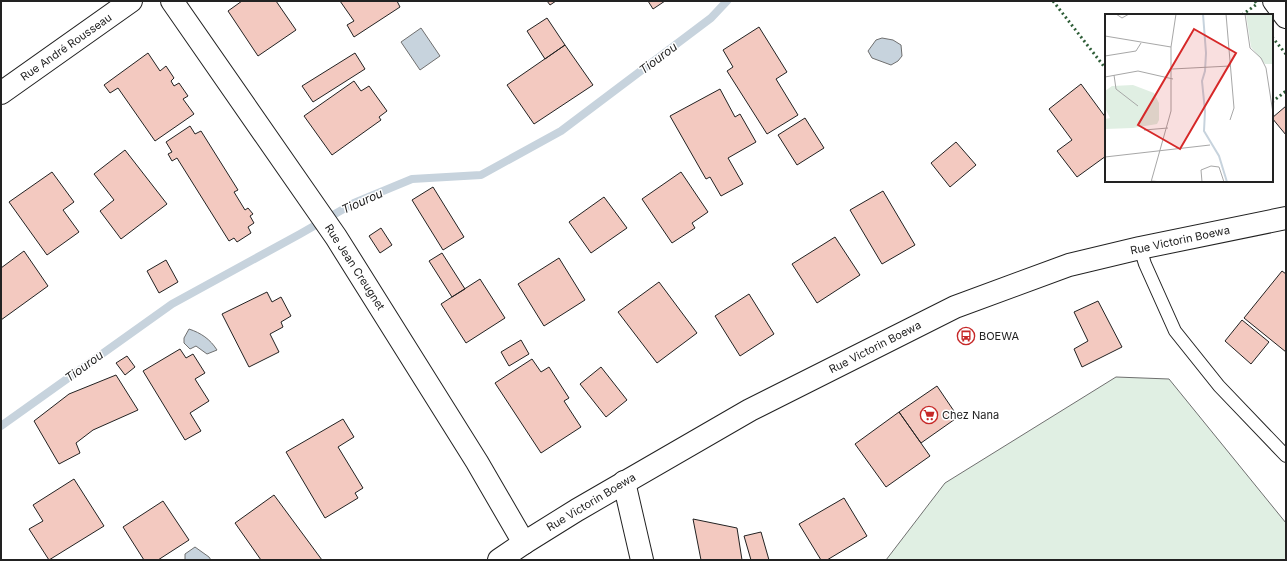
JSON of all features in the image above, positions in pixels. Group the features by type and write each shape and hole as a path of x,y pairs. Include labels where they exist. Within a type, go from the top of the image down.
{"street":[{"name":"Rue André Rousseau","path":"1,93 131,1"},
{"name":"Rue Jean Creugnet","path":"172,1 336,237 477,462 524,543"},
{"path":"1274,1 1286,17"},
{"name":"Rue Victorin Boewa","path":"499,560 624,482 750,410 955,307 1069,265 1140,248 1286,218"},
{"path":"624,482 642,560"}],"lane":[{"path":"1140,248 1145,264 1175,331 1219,386 1286,456"}],"green space":[{"path":"1116,377 1169,379 1286,523 1286,560 886,560 945,483"}],"shaded area":[{"path":"421,28 440,56 420,70 401,42"},
{"path":"882,38 893,40 901,45 902,56 898,61 891,65 872,58 868,51 876,40"},
{"path":"189,329 205,337 217,350 207,354 196,346 190,349 184,343 184,338"},
{"path":"195,547 211,560 185,560 185,554"}],"building":[{"path":"242,1 276,1 296,30 258,56 228,11"},
{"path":"340,1 397,1 400,7 354,37 347,25 354,21"},
{"path":"547,1 556,1 550,5"},
{"path":"648,1 665,1 653,9"},
{"path":"547,18 565,45 545,59 527,31"},
{"path":"759,27 787,72 776,79 798,115 767,134 727,71 733,67 723,50"},
{"path":"565,45 593,85 534,124 507,85"},
{"path":"148,53 160,71 166,66 174,78 171,81 174,86 179,83 188,96 183,99 194,114 155,141 118,88 110,93 104,85"},
{"path":"355,53 365,69 313,102 302,86"},
{"path":"354,81 361,91 369,86 387,111 379,117 381,120 332,155 304,116"},
{"path":"1081,84 1105,117 1105,157 1077,177 1057,151 1072,140 1049,109"},
{"path":"720,89 735,117 740,114 756,142 728,158 743,184 721,196 710,177 706,179 670,116"},
{"path":"1286,106 1286,135 1273,119 1273,117"},
{"path":"805,118 824,148 797,165 778,135"},
{"path":"190,126 195,134 201,131 238,190 234,192 245,210 248,208 253,214 250,216 254,223 248,227 251,233 237,242 234,238 229,241 177,158 172,161 168,154 172,152 166,142"},
{"path":"956,142 976,165 950,187 931,163"},
{"path":"125,150 167,204 121,239 100,211 114,200 94,174"},
{"path":"52,172 74,202 63,210 79,232 47,255 9,202"},
{"path":"681,172 708,212 692,223 695,228 672,243 642,199"},
{"path":"433,187 464,237 443,250 412,200"},
{"path":"883,191 915,245 882,264 850,210"},
{"path":"604,197 627,228 591,253 569,222"},
{"path":"381,228 392,245 380,253 369,236"},
{"path":"835,237 860,275 817,303 792,264"},
{"path":"24,251 48,286 1,320 1,268"},
{"path":"442,253 465,289 452,297 429,261"},
{"path":"559,258 585,300 544,326 518,284"},
{"path":"166,260 178,282 159,293 147,271"},
{"path":"1282,271 1286,274 1286,352 1244,318"},
{"path":"480,279 505,318 466,343 441,304"},
{"path":"659,282 697,333 657,363 618,312"},
{"path":"267,292 272,302 281,297 291,316 281,322 283,327 270,334 279,352 249,367 222,314"},
{"path":"749,294 774,334 740,356 715,316"},
{"path":"1098,301 1122,347 1082,367 1074,349 1088,341 1074,312"},
{"path":"1242,320 1269,342 1251,364 1225,341"},
{"path":"521,340 529,354 509,366 501,352"},
{"path":"180,349 186,358 193,354 205,373 195,379 209,401 190,413 201,431 185,440 143,371"},
{"path":"127,356 135,367 125,375 116,363"},
{"path":"532,359 541,372 549,367 569,398 564,401 581,427 541,453 495,383"},
{"path":"601,367 627,400 606,417 580,384"},
{"path":"116,375 138,410 93,430 76,443 80,453 59,464 34,421 69,394"},
{"name":"Chez Nana","path":"937,386 958,417 921,443 899,412"},
{"path":"899,412 930,456 886,487 855,444"},
{"path":"343,419 354,437 338,447 363,488 355,493 358,498 325,518 286,452"},
{"path":"74,479 104,526 49,560 29,529 43,521 33,505"},
{"path":"274,495 322,560 261,560 235,523"},
{"path":"844,498 867,536 827,560 821,560 799,524"},
{"path":"163,501 189,540 158,560 144,560 123,527"},
{"path":"693,519 737,528 742,560 701,560"},
{"path":"761,532 769,560 751,560 744,536"}],"waterway":[{"name":"Tiourou","path":"1,426 172,304 354,203 412,179 481,175 561,131 711,18 727,1"}],"hedge":[{"path":"1053,1 1105,68"},
{"path":"1243,14 1257,4 1255,1"},
{"path":"1273,38 1286,54"},
{"path":"1273,101 1286,91"}],"place":[{"name":"BOEWA","path":"966,336"},
{"name":"Chez Nana","path":"929,415"}]}
